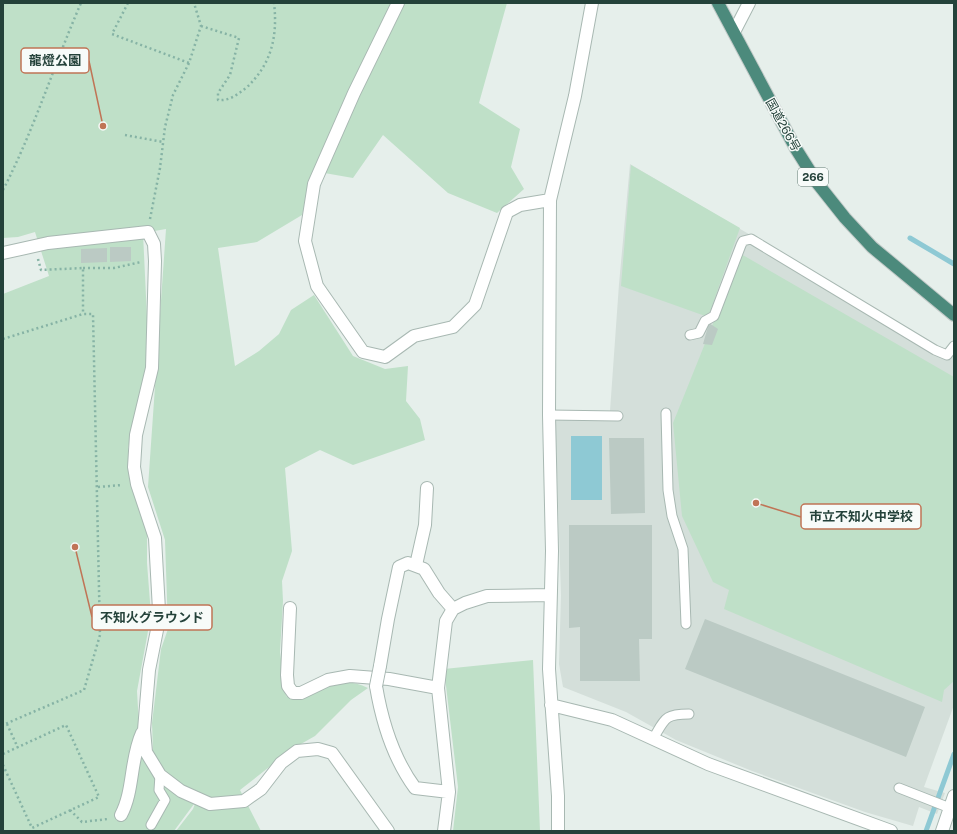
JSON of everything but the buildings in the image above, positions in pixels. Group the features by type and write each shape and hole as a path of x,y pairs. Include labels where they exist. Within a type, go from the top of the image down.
{"highway":[{"name":"国道266号","path":"718,3 796,149 818,184 845,218 872,247 954,315"}],"street":[{"path":"398,3 354,92 314,184 305,242 317,286 363,352 385,357 414,336 453,327 475,305 507,212 520,205 550,200"},
{"path":"558,831 558,796 549,669 552,552 549,415 550,200 575,96 592,3"},
{"path":"734,32 749,3"},
{"path":"3,254 48,243 148,232 154,244 155,261 152,368 136,435 134,467 137,484 155,538 159,620 149,670 144,730 146,752 160,775 181,791 210,804 244,801 261,789 281,763 297,751 318,749 332,753 388,831"},
{"path":"416,565 425,525 428,488"},
{"path":"449,792 422,790 415,788 410,781 388,738 380,712 376,686 399,567 408,563 424,569 439,593 453,609"},
{"path":"444,831 449,792 438,688 446,621 453,609 465,603 487,596 550,595"},
{"path":"290,608 287,675 288,686 293,693 301,693 328,680 350,676 389,679 438,688"},
{"path":"551,705 612,720 708,764 891,831"},
{"path":"121,814 126,805 132,766 144,730"},
{"path":"942,831 949,803"}],"lane":[{"path":"690,336 699,333 705,321 714,316 741,245 743,242 751,239 935,350 947,354 952,351 954,346"},
{"path":"666,413 668,490 672,516 682,550 686,624"},
{"path":"549,415 618,416"},
{"path":"653,739 664,721 673,714 689,714"},
{"path":"151,825 165,800 158,790 160,775"},
{"path":"899,788 926,798 949,803"}],"path":[{"path":"3,190 44,97 64,42 81,3"},
{"path":"128,3 112,34 189,64"},
{"path":"148,232 163,142 173,95 189,64 201,26 194,3"},
{"path":"201,26 239,38 230,75 218,93 218,100 227,100 242,92 257,77 270,55 274,36 274,3"},
{"path":"125,135 163,142"},
{"path":"49,269 114,268 146,260"},
{"path":"83,268 83,314"},
{"path":"3,339 83,314 93,314 98,487 100,635 84,690 3,725"},
{"path":"98,487 122,485"},
{"path":"7,724 18,748"},
{"path":"3,754 66,725 99,797 32,828 3,764"},
{"path":"70,810 82,822 98,822 121,814"}],"shaded area":[{"path":"630,164 954,355 954,705 924,787 945,793 937,814 919,807 913,826 865,812 752,771 676,740 626,712 563,687 559,664 561,595 555,410 610,411 619,284"}],"green space":[{"path":"3,3 507,3 479,103 520,129 511,167 524,189 497,213 448,193 383,135 353,178 313,171 302,215 257,242 218,248 235,366 259,351 279,334 291,310 314,295 353,356 385,369 408,366 406,401 420,419 425,440 353,465 320,450 285,468 292,551 282,581 283,601 280,652 286,696 292,699 320,688 339,683 358,684 368,688 351,700 315,736 292,749 240,790 261,831 176,831 193,809 198,796 164,773 153,752 152,723 161,649 168,629 165,540 148,487 166,229 143,233 149,360 128,448 129,476 147,531 147,563 151,615 137,691 139,725 157,777 194,804 174,831 3,831 3,294 49,276 35,232 18,237 3,238"},
{"path":"631,165 740,228 708,317 621,286"},
{"path":"741,254 954,377 954,681 944,690 942,702 724,609 729,590 713,582 682,516 673,423"},
{"path":"533,660 540,831 453,831 458,787 444,669"}],"water":[{"path":"571,436 602,436 602,500 571,500"}],"waterway":[{"path":"910,238 954,264"},
{"path":"926,831 954,754"}],"place":[{"name":"龍燈公園","path":"103,126"},
{"name":"市立不知火中学校","path":"756,503"},
{"name":"不知火グラウンド","path":"75,547"}]}
